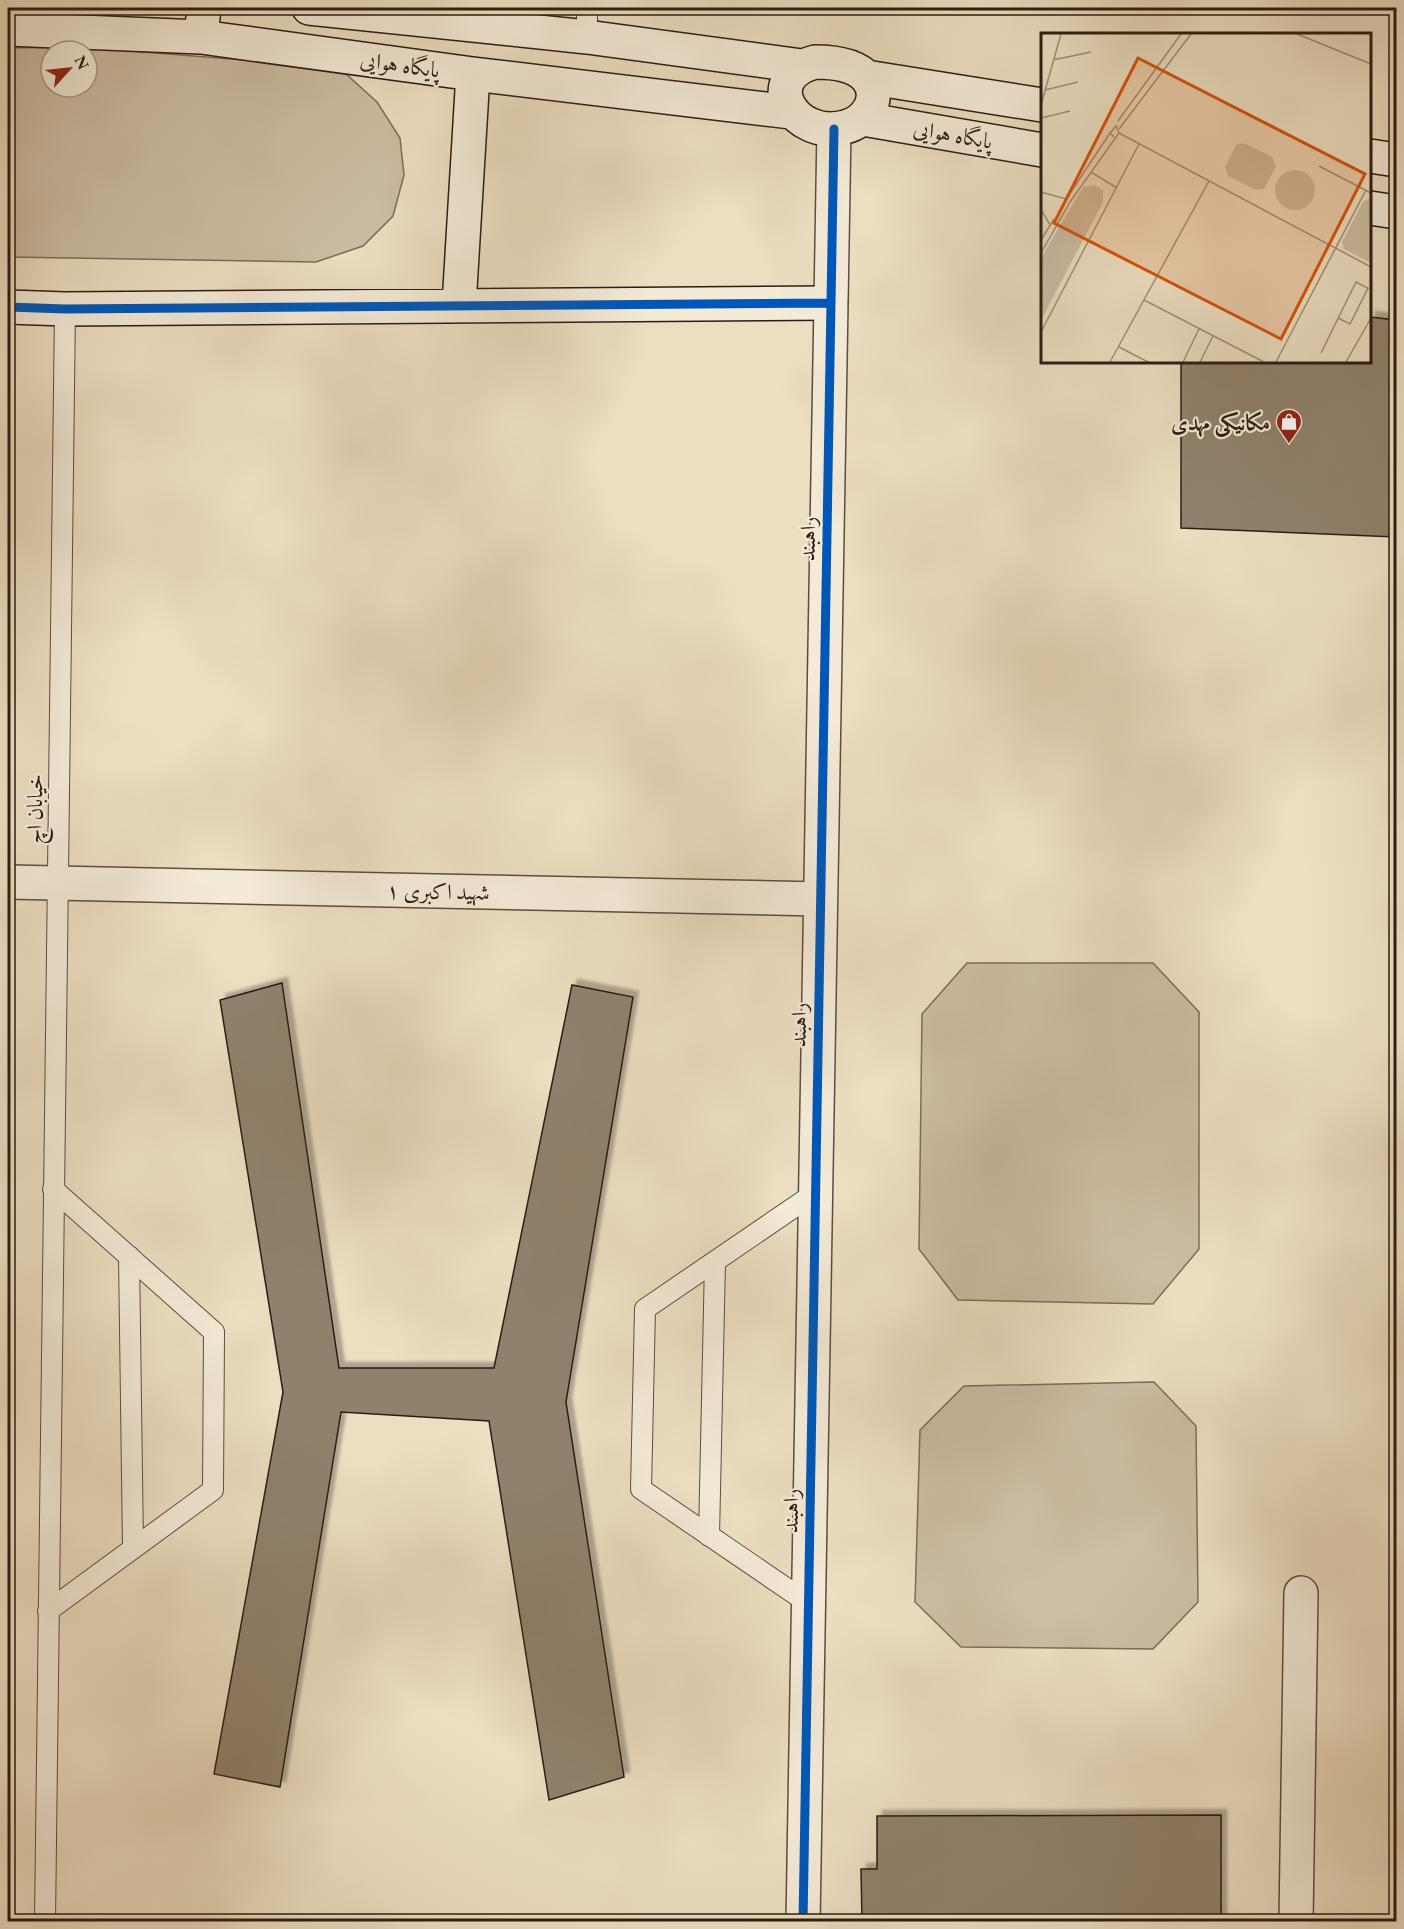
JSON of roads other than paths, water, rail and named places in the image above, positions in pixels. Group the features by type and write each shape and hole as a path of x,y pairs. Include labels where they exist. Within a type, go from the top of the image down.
{"street":[{"name":"پایگاه هوایی","path":"309,8 587,22 802,66"},
{"name":"پایگاه هوایی","path":"8,29 202,22 473,74 791,112"},
{"path":"815,62 842,64 866,77 872,87 873,98 870,110 848,124 818,128 804,122 791,112 786,100 786,86 791,75 802,66 815,62"},
{"path":"459,305 473,74"},
{"name":"پایگاه هوایی","path":"866,77 1041,105"},
{"name":"پایگاه هوایی","path":"848,124 1041,150"},
{"name":"راهبند","path":"803,1922 830,303 848,124"},
{"path":"1371,156 1396,160"},
{"path":"1371,208 1396,212"},
{"path":"8,307 64,309 830,303"},
{"name":"شهید اکبری ۱","path":"8,882 820,899"},
{"path":"1296,1922 1302,1593"}],"lane":[{"name":"خیابان اچ","path":"45,1922 64,309"},
{"path":"48,1611 213,1490 214,1332 53,1188"},
{"path":"808,1603 641,1489 645,1309 815,1193"},
{"path":"129,1256 133,1548"},
{"path":"709,1536 715,1262"}],"place":[{"name":"مکانیکی مهدی","path":"1289,445"}]}
